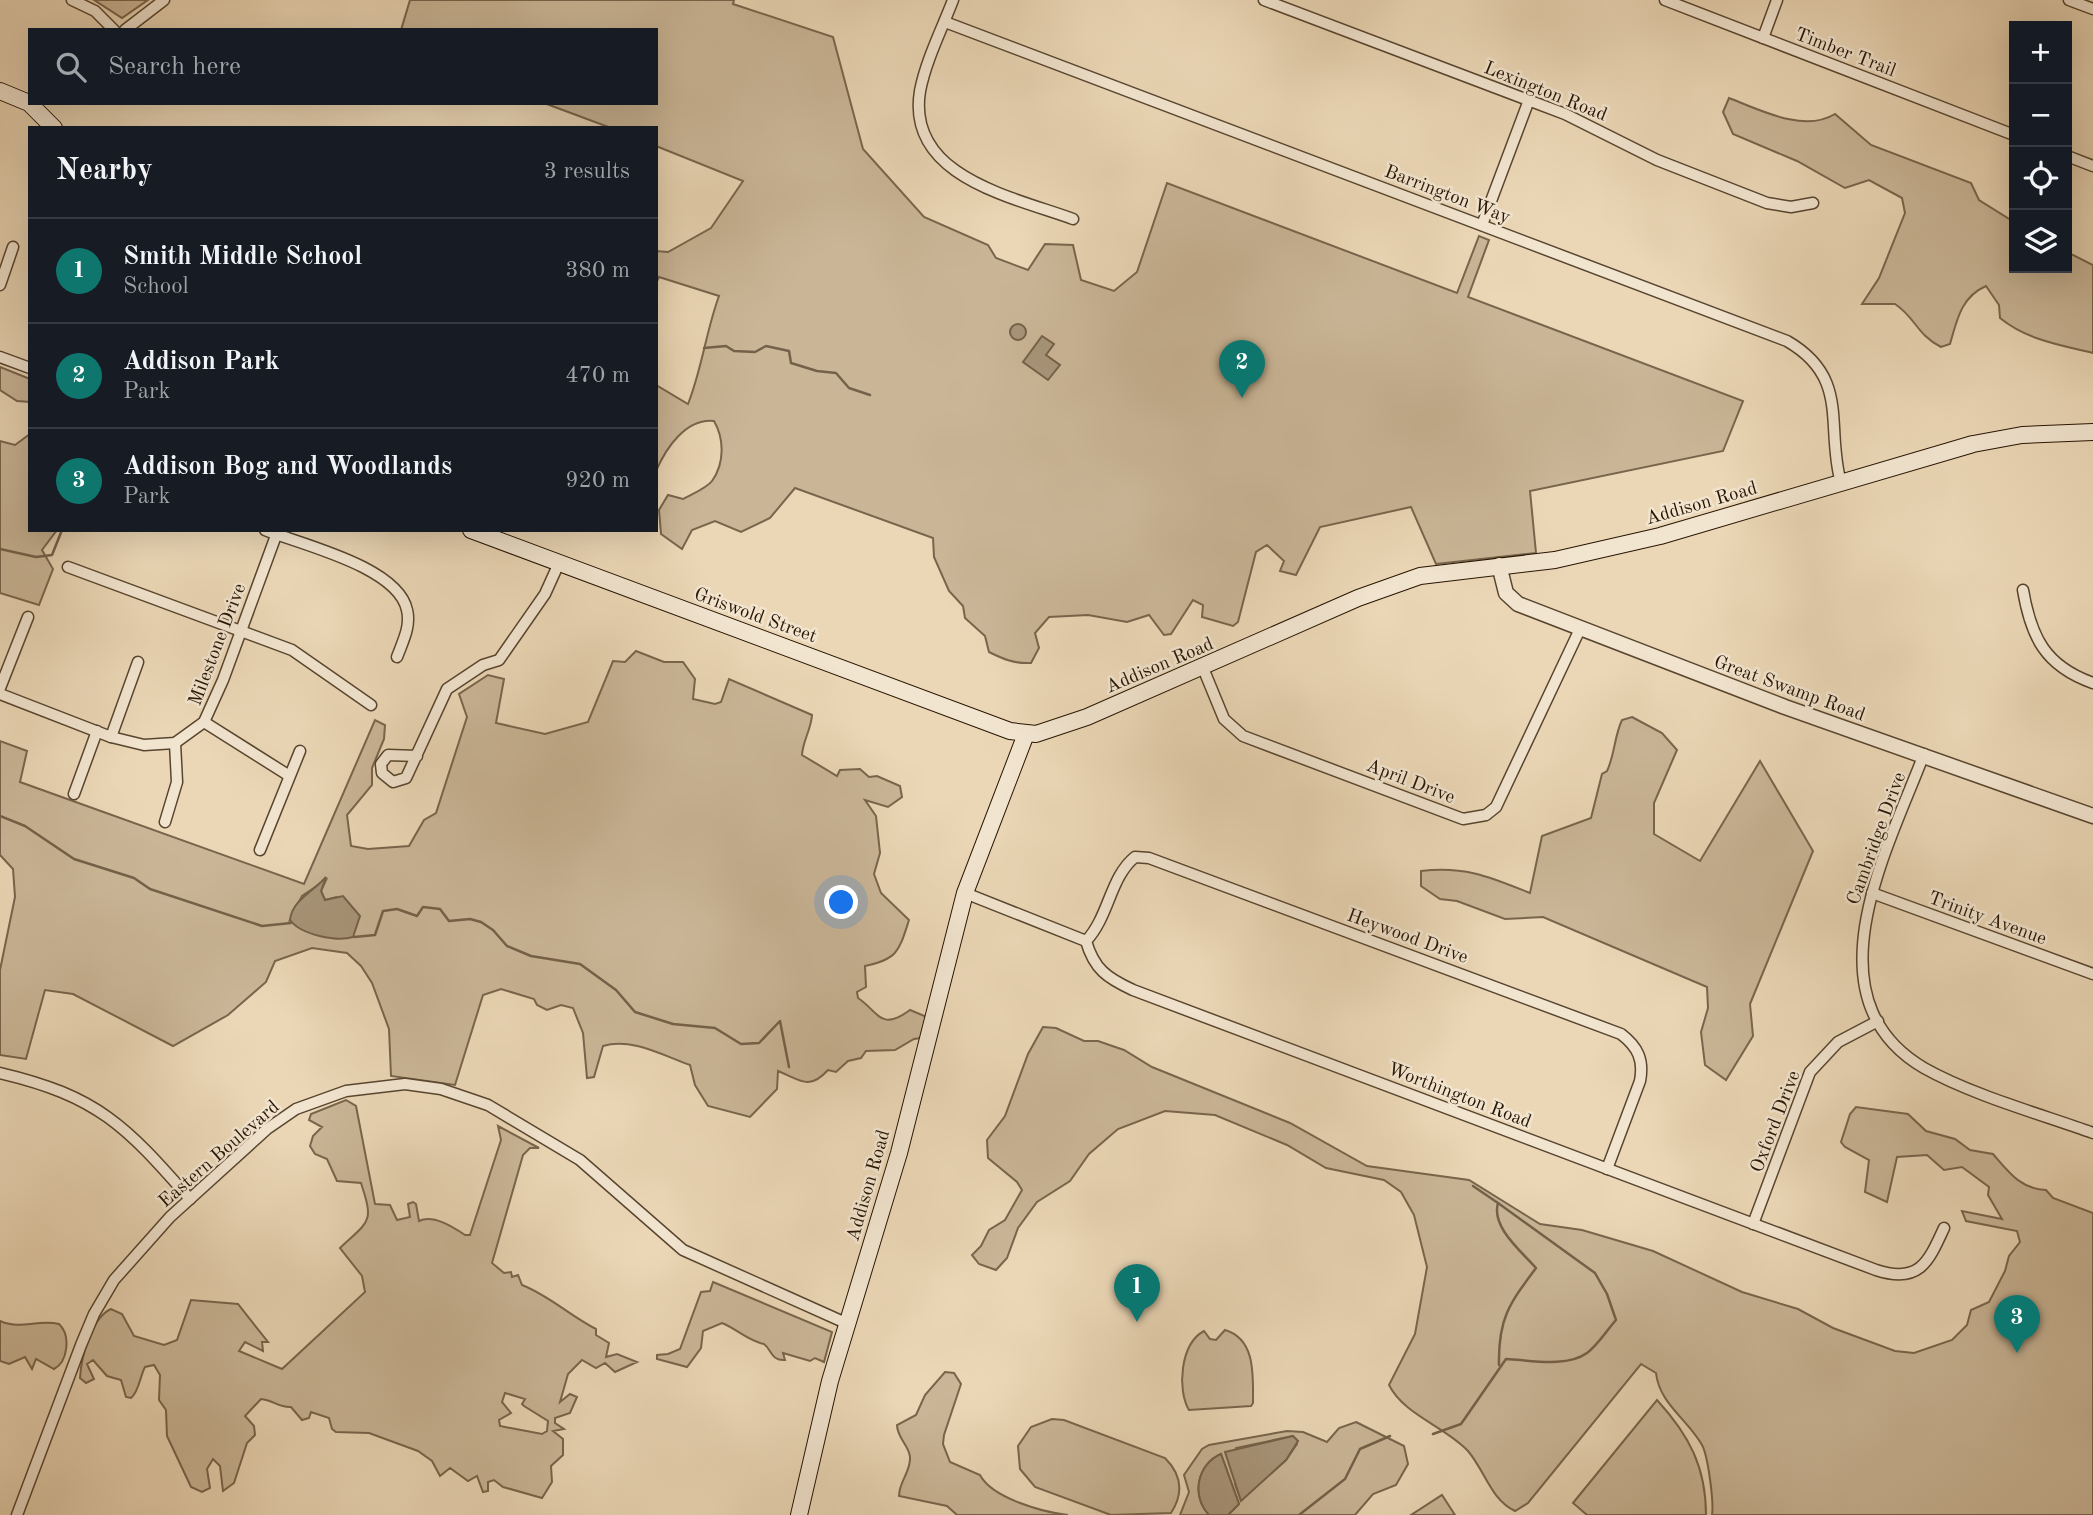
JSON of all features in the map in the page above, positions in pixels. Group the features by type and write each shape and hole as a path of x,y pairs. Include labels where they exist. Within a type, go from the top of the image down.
{"main road":[{"path":"0,91 28,103"},
{"path":"31,105 52,126"},
{"name":"Addison Road","path":"799,1515 820,1421 918,1082 965,893 1026,734 1059,728 1390,585 1420,576 1555,560 1661,536 1972,444 2022,435 2093,432"},
{"name":"Griswold Street","path":"476,532 1026,734"}],"street":[{"path":"72,0 95,11 112,28"},
{"path":"128,28 164,0"},
{"path":"953,0 919,97 922,124 932,149 952,170 968,179 1073,219"},
{"name":"Lexington Road","path":"1264,0 1584,122 1657,160 1767,203 1791,207 1813,203"},
{"name":"Timber Trail","path":"1665,0 2009,133"},
{"path":"1763,38 1777,0"},
{"path":"2069,0 2093,9"},
{"name":"Barrington Way","path":"945,22 1796,346 1819,366 1831,392 1841,483"},
{"path":"1482,225 1529,100"},
{"path":"2072,158 2093,166"},
{"path":"0,285 13,247"},
{"path":"0,357 28,367"},
{"path":"273,532 369,570 393,584 404,597 409,625 397,657"},
{"name":"Milestone Drive","path":"174,743 204,722 241,630 273,532"},
{"path":"417,756 447,689 483,665 499,660 545,594 559,564"},
{"name":"Great Swamp Road","path":"1499,565 1504,589 1514,601 1580,629 1785,707 2093,816"},
{"path":"68,567 292,650 371,705"},
{"path":"2023,590 2029,626 2042,647 2072,676 2093,683"},
{"path":"0,688 28,617"},
{"name":"April Drive","path":"1203,668 1224,719 1243,736 1463,819 1475,819 1496,807 1580,629"},
{"path":"111,737 138,662"},
{"path":"0,694 111,737 144,745 174,743 177,782 165,822"},
{"path":"204,722 288,775"},
{"path":"74,794 97,731"},
{"path":"260,850 288,775 300,751"},
{"name":"Cambridge Drive","path":"1924,754 1872,893 1863,925 1860,953 1863,976 1878,1021 1908,1055 1941,1077 2093,1133"},
{"name":"Heywood Drive","path":"1086,941 1099,927 1124,866 1135,857 1149,858 1621,1034 1632,1042 1643,1066 1640,1081 1607,1169"},
{"path":"965,893 1086,941"},
{"name":"Trinity Avenue","path":"1872,893 2093,974"},
{"name":"Worthington Road","path":"1086,941 1092,962 1104,975 1133,990 1894,1275 1913,1273 1929,1260 1944,1228"},
{"name":"Oxford Drive","path":"1753,1224 1810,1072 1838,1042 1878,1021"},
{"path":"0,1073 57,1088 103,1112 136,1140 190,1199"},
{"name":"Eastern Boulevard","path":"17,1515 94,1314 128,1261 190,1199 267,1129 307,1104 368,1086 405,1084 441,1089 488,1105 555,1143 600,1176 652,1226 682,1250 848,1324"}],"shaded area":[{"path":"94,0 148,0 122,18"},
{"path":"410,0 734,0 733,4 833,37 863,149 924,217 988,245 996,258 1028,270 1045,244 1073,245 1081,280 1114,291 1137,272 1167,183 1457,293 1479,236 1489,240 1468,297 1743,401 1723,451 1530,491 1536,553 1436,564 1411,507 1320,527 1296,575 1280,571 1284,561 1267,545 1256,552 1238,622 1233,626 1202,617 1203,605 1193,600 1171,634 1164,635 1149,615 1127,622 1088,615 1049,617 1035,633 1039,648 1031,663 1009,660 989,652 985,636 965,618 963,606 949,591 934,557 933,538 795,488 770,518 741,532 715,521 692,530 682,549 661,534 659,510 668,495 683,499 707,486 716,474 722,451 714,421 704,421 678,436 658,467 658,386 688,404 719,296 659,277 658,279 658,251 668,252 711,228 743,181 658,147 658,126 606,126 549,105 658,105 658,28 402,28"},
{"path":"1729,98 1782,118 1810,121 1835,114 1871,145 1971,183 1979,200 2009,219 2009,273 2072,273 2072,254 2093,265 2093,353 2044,341 2021,332 2000,318 1999,305 1986,286 1965,303 1950,344 1941,347 1926,337 1895,304 1862,304 1879,278 1905,213 1902,198 1869,180 1845,188 1797,161 1733,134 1723,112"},
{"path":"1015,324 1021,324 1026,332 1024,338 1015,340 1010,335 1010,329"},
{"path":"1042,336 1054,344 1046,355 1060,365 1048,380 1023,362"},
{"path":"0,367 28,378 28,402 17,401 0,390"},
{"path":"28,435 28,532 56,532 42,550 53,569 39,605 0,593 0,441 15,445"},
{"path":"636,651 664,662 683,662 695,679 693,699 715,704 721,702 729,679 812,715 802,755 837,776 840,770 860,769 869,777 877,776 900,786 902,797 888,807 865,800 876,816 880,853 874,874 881,893 909,920 896,952 891,957 865,966 866,987 857,992 858,998 886,1020 910,1010 927,1017 921,1038 895,1050 866,1051 861,1058 848,1061 836,1072 828,1070 810,1082 778,1071 777,1089 750,1117 708,1106 695,1085 690,1065 636,1046 603,1046 594,1077 587,1078 583,1033 573,1008 561,1005 547,1010 537,1005 534,999 501,989 483,995 455,1085 391,1076 389,1029 372,983 361,966 347,953 312,948 275,961 266,982 228,1015 173,1046 73,994 45,990 26,1059 0,1055 0,970 15,897 13,869 0,855 0,741 27,751 20,782 304,884 375,720 385,725 384,739 372,768 372,785 347,815 351,846 368,849 409,846 424,820 436,813 467,717 459,694 488,675 504,679 496,723 545,734 588,722 613,661 625,662","holes":["326,880 321,891 325,900 337,897 290,920 302,896"]},
{"path":"1632,717 1662,733 1677,750 1654,803 1654,834 1700,861 1760,761 1813,851 1750,1004 1753,1036 1726,1080 1705,1065 1701,1032 1708,1008 1707,987 1543,917 1505,919 1457,901 1440,899 1421,886 1421,871 1451,870 1490,878 1530,893 1542,836 1591,818 1602,774 1610,765 1619,726 1622,720"},
{"path":"326,877 321,891 325,900 343,896 360,916 353,937 338,939 320,936 302,930 290,920 299,901"},
{"path":"1043,1027 1056,1028 1084,1041 1098,1041 1124,1050 1152,1067 1290,1123 1367,1166 1469,1180 1540,1224 1582,1230 1653,1251 1742,1292 1798,1309 1833,1328 1895,1351 1914,1353 1952,1340 1967,1325 1971,1310 1989,1302 2005,1271 2009,1256 2020,1242 2017,1231 1966,1221 1962,1211 2002,1219 1988,1195 1989,1187 1962,1167 1944,1170 1927,1155 1897,1157 1887,1202 1865,1192 1869,1160 1841,1142 1850,1114 1856,1107 1908,1114 1926,1131 1955,1139 1970,1150 1993,1154 2022,1183 2046,1190 2053,1198 2093,1213 2093,1515 1712,1515 1710,1479 1702,1445 1662,1393 1656,1373 1641,1364 1528,1503 1515,1511 1500,1500 1468,1451 1405,1405 1389,1385 1415,1334 1427,1267 1414,1215 1401,1192 1384,1180 1326,1168 1287,1145 1215,1115 1165,1111 1118,1129 1089,1154 1070,1181 1037,1202 1018,1228 1007,1258 996,1270 979,1264 972,1255 981,1246 989,1230 1005,1220 1022,1190 1017,1182 988,1158 987,1140 1005,1116 1028,1054"},
{"path":"346,1100 356,1106 375,1204 390,1205 397,1220 410,1217 408,1204 413,1202 416,1204 419,1221 437,1220 465,1235 470,1235 501,1140 498,1126 539,1148 530,1148 523,1155 492,1263 504,1273 511,1272 512,1277 518,1275 522,1285 596,1329 596,1335 609,1343 606,1357 617,1354 637,1362 615,1372 605,1363 596,1368 582,1360 568,1374 560,1402 570,1394 577,1397 570,1413 555,1418 555,1423 564,1429 553,1431 563,1439 563,1455 551,1466 552,1482 542,1498 503,1487 494,1480 488,1482 488,1491 483,1492 477,1476 468,1481 450,1468 440,1476 432,1461 418,1451 369,1433 336,1432 332,1429 329,1418 311,1412 309,1418 302,1420 291,1407 261,1399 245,1416 254,1426 255,1435 247,1443 234,1483 223,1491 220,1466 213,1459 207,1469 210,1488 202,1492 191,1487 167,1436 166,1410 159,1400 160,1375 154,1365 145,1367 131,1398 126,1397 121,1380 107,1376 93,1360 87,1364 94,1379 86,1383 80,1378 82,1360 93,1330 111,1309 122,1314 134,1336 164,1345 177,1340 191,1300 238,1304 268,1342 262,1342 263,1351 245,1342 239,1351 282,1369 365,1292 362,1276 340,1248 367,1220 365,1196 361,1183 337,1181 327,1159 315,1154 310,1146 313,1136 322,1127 309,1120 311,1114","holes":["505,1393 525,1399 522,1404 524,1406 548,1421 547,1431 542,1434 500,1426 499,1420 511,1413 502,1402"]},
{"path":"713,1282 832,1332 824,1362 783,1353 785,1360 777,1359 764,1344 722,1323 703,1331 701,1348 687,1367 657,1359 657,1355 680,1349 701,1292 710,1291"},
{"path":"0,1321 14,1325 59,1324 65,1335 66,1348 59,1366 54,1369 36,1359 32,1369 25,1357 9,1364 0,1361"},
{"path":"1225,1330 1242,1341 1251,1360 1253,1403 1251,1406 1189,1410 1182,1380 1190,1346 1204,1331 1210,1339 1216,1340"},
{"path":"945,1372 954,1373 961,1384 944,1435 943,1444 950,1462 980,1475 995,1491 1006,1497 1045,1511 1068,1515 957,1515 947,1506 899,1496 910,1457 897,1425 916,1415 925,1395"},
{"path":"1657,1400 1678,1426 1694,1453 1703,1482 1706,1515 1587,1515 1573,1503"},
{"path":"1052,1419 1064,1420 1165,1458 1175,1471 1179,1484 1178,1498 1171,1513 1111,1515 1035,1487 1020,1469 1018,1446 1031,1427"},
{"path":"1356,1422 1404,1446 1408,1464 1396,1485 1373,1494 1355,1515 1228,1515 1239,1504 1221,1454 1206,1466 1199,1482 1200,1499 1209,1515 1180,1515 1189,1492 1184,1475 1202,1449 1209,1445 1287,1431 1303,1432 1327,1442 1339,1428","holes":["1293,1436 1297,1444 1286,1460 1241,1500 1235,1484 1236,1448"]},
{"path":"1293,1436 1298,1441 1286,1460 1241,1501 1225,1452"},
{"path":"1221,1454 1239,1504 1228,1515 1209,1515 1200,1499 1199,1481 1206,1465"},
{"path":"1442,1495 1455,1515 1411,1515"}],"waterway":[{"path":"704,348 726,346 734,351 755,352 766,346 789,351 791,363 817,371 836,373 849,388 870,395"},
{"path":"0,549 36,557 52,555 61,532"},
{"path":"0,816 25,826 74,859 134,878 150,889 262,926 291,923"},
{"path":"354,937 375,935 383,911 397,909 417,916 423,907 440,909 449,921 470,919 481,922 493,930 507,946 531,956 580,964 616,990 635,1012 673,1024 715,1028 741,1044 759,1043 780,1021 789,1067"},
{"path":"1473,1186 1498,1203 1497,1212 1503,1230 1536,1268 1507,1313 1501,1336 1499,1365"},
{"path":"1433,1434 1461,1424 1506,1359 1558,1362 1578,1358 1595,1346 1616,1320 1607,1294 1595,1273 1498,1203"},
{"path":"1299,1515 1345,1479 1360,1449 1390,1436"}],"place":[{"name":"Addison Park","path":"1242,398"},
{"name":"Smith Middle School","path":"1137,1322"},
{"name":"Addison Bog and Woodlands","path":"2017,1353"}]}
